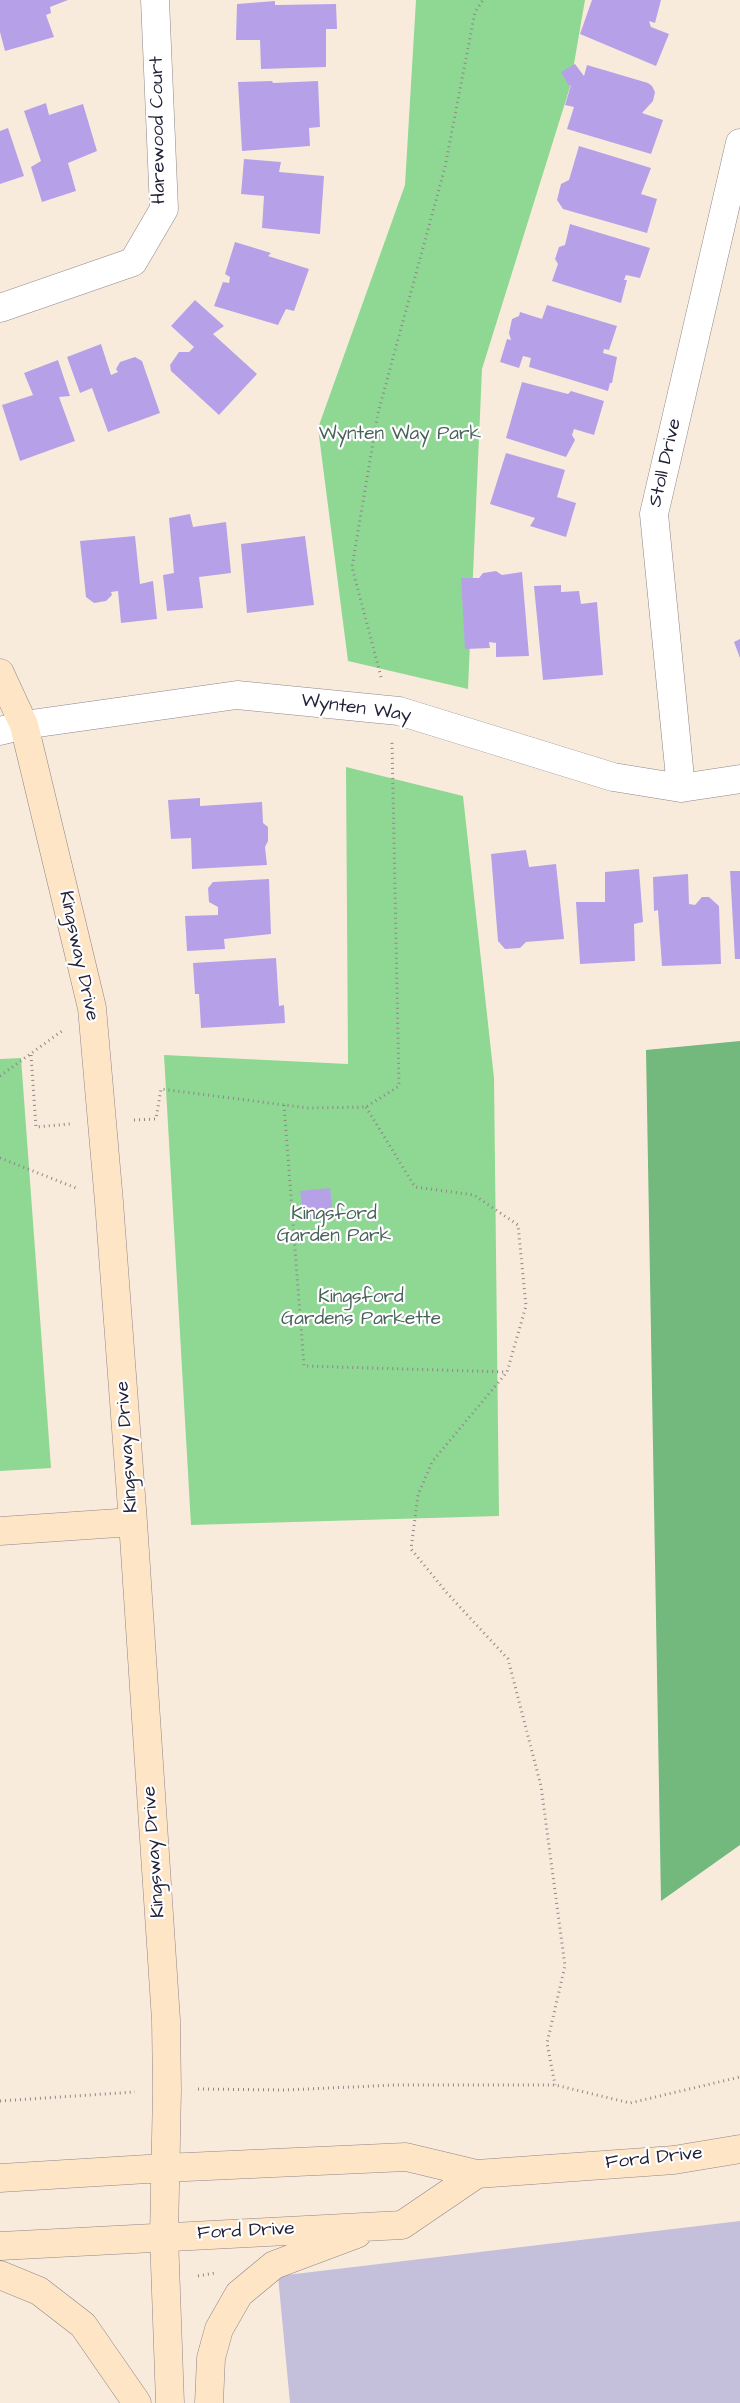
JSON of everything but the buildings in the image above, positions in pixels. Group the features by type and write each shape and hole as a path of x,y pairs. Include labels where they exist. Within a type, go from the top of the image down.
{"street":[{"name":"Harewood Court","path":"0,308 133,262 164,209 155,0"},
{"name":"Stoll Drive","path":"681,788 654,514 740,143"},
{"name":"Kingsway Drive","path":"0,673 12,728 92,1008 109,1202 133,1522 166,2020 167,2090 164,2236 170,2403"},
{"name":"Wynten Way","path":"12,728 237,696 391,710 613,777 681,788 740,778"},
{"path":"0,1531 133,1522"},
{"name":"Ford Drive","path":"0,2178 164,2168 406,2157 478,2174 674,2160 740,2149"},
{"name":"Ford Drive","path":"0,2246 402,2225 478,2174"},
{"path":"209,2403 211,2358 219,2330 240,2294 274,2265 377,2226"},
{"path":"0,2275 39,2291 83,2325 138,2403"}],"path":[{"path":"0,1076 92,1008"},
{"path":"284,1105 304,1366 507,1372"},
{"path":"366,1107 415,1187 474,1195 518,1225 526,1306 507,1372 432,1462 418,1495 411,1549 447,1593 508,1659 541,1786 564,1966 548,2043 555,2085"},
{"path":"0,1158 109,1202"},
{"path":"0,2101 167,2090 237,2088 285,2090 396,2085 555,2085 630,2103 740,2077"}],"shaded area":[{"path":"740,2221 740,2403 290,2403 278,2276"}],"green space":[{"name":"Wynten Way Park","path":"416,0 585,0 570,87 482,369 468,689 348,661 318,428 405,185"},
{"name":"Kingsford Garden Park","path":"346,767 463,796 494,1078 499,1516 191,1525 164,1055 348,1064"},
{"path":"740,1041 740,1845 661,1901 646,1050"},
{"path":"21,1058 51,1468 0,1471 0,1059"}],"park label":[{"name":"Kingsford Gardens Parkette","path":"361,1309"}]}
